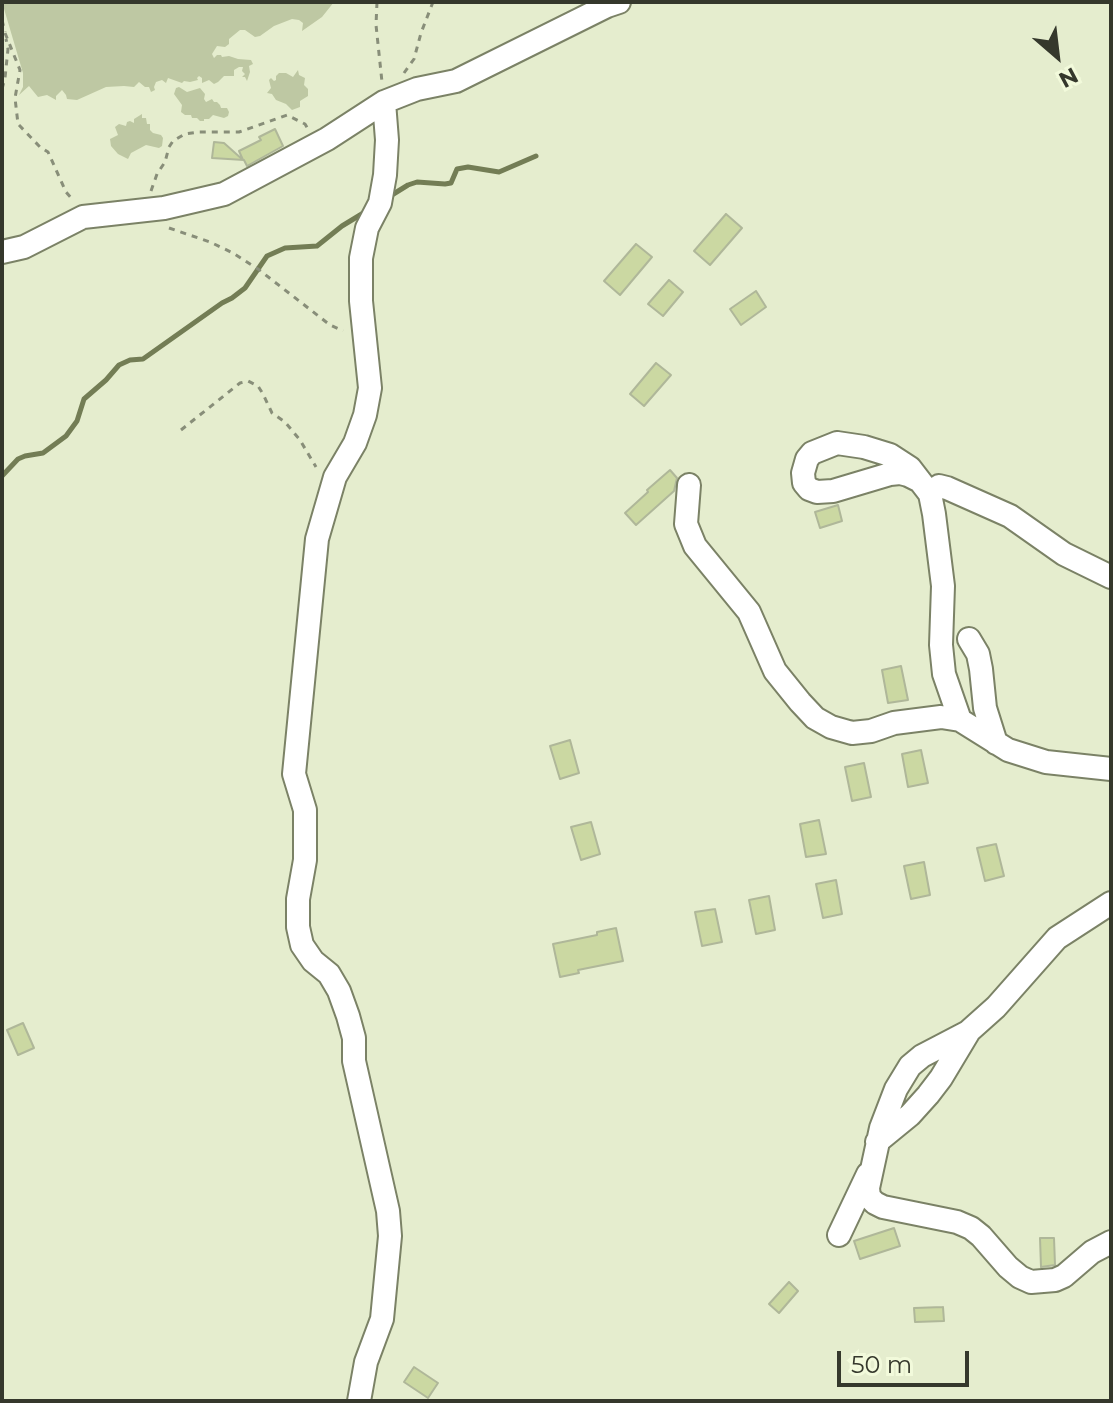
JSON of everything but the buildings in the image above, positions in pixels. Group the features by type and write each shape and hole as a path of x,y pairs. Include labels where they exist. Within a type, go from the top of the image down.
{"street":[{"path":"2,252 24,247 83,217 140,212 224,194 327,139 384,102 417,89 456,81 609,3"},
{"path":"359,1401 366,1362 382,1319 390,1236 388,1211 354,1061 354,1038 348,1016 329,974 313,961 302,945 298,927 298,899 305,860 305,810 294,774 317,539 335,477 355,443 365,415 370,388 361,301 361,258 367,228 380,203 385,175 387,140 384,102"},
{"path":"960,720 944,674 941,565 925,487 910,468 890,455 864,447 837,443 812,453 803,473 804,483 809,489 833,491 890,474 908,475 925,487 947,488 1010,516 1064,554 1111,577"},
{"path":"689,485 686,524 695,546 749,612 775,671 815,718 852,733 871,731 894,723 941,717 960,720 1008,750 1046,762 1111,769"},
{"path":"969,639 978,654 985,708 996,743"},
{"path":"1111,903 1057,938 996,1007 968,1032 922,1056 910,1066 896,1089 881,1128 868,1188 869,1197 875,1203 971,1228 1008,1267 1031,1282 1064,1276 1092,1252 1111,1242"},
{"path":"877,1142 893,1131 928,1095 968,1032"},
{"path":"839,1235 872,1165"}],"path":[{"path":"377,2 376,25 384,102"},
{"path":"384,102 414,59 433,2"},
{"path":"2,20 8,49 2,89"},
{"path":"5,33 20,70 15,98 18,124 48,152 66,192 73,200 104,214"},
{"path":"2,51 6,63"},
{"path":"140,212 146,206 169,147 185,134 239,132 287,115 327,139"},
{"path":"167,228 233,253 330,325 350,334 366,354"},
{"path":"181,430 240,383 248,381 258,386 272,413 285,422 300,440 329,497"}],"green space":[{"path":"2,2 334,2 322,17 302,31 303,23 292,19 260,36 240,30 225,47 217,46 212,54 214,58 221,55 251,60 253,64 249,66 247,81 242,77 245,74 243,67 239,67 234,70 234,76 224,76 214,84 209,80 202,83 199,76 198,80 182,83 168,78 166,83 162,80 156,82 155,90 151,92 149,87 139,82 134,87 106,87 77,100 67,99 62,90 56,100 47,95 38,97 29,86 19,95 23,87 23,73"},
{"path":"298,70 299,75 305,78 308,96 300,101 300,107 292,110 267,93 271,88 271,78 276,80 279,73 293,77"},
{"path":"179,87 187,92 200,88 206,102 212,99 221,108 227,108 228,116 213,115 200,121 185,115 174,94"},
{"path":"142,114 142,118 150,124 150,130 163,138 162,146 146,145 131,153 128,159 118,154 111,146 110,139 118,135 115,127 119,124 126,126 130,121 134,123 134,119"}],"waterway":[{"path":"387,198 417,182 451,183 457,169 468,167 499,172 536,156"},
{"path":"2,476 18,459 43,453 66,436 77,421 84,399 119,365 143,359 232,298 245,288 267,256 285,248 317,246 365,212"}]}
